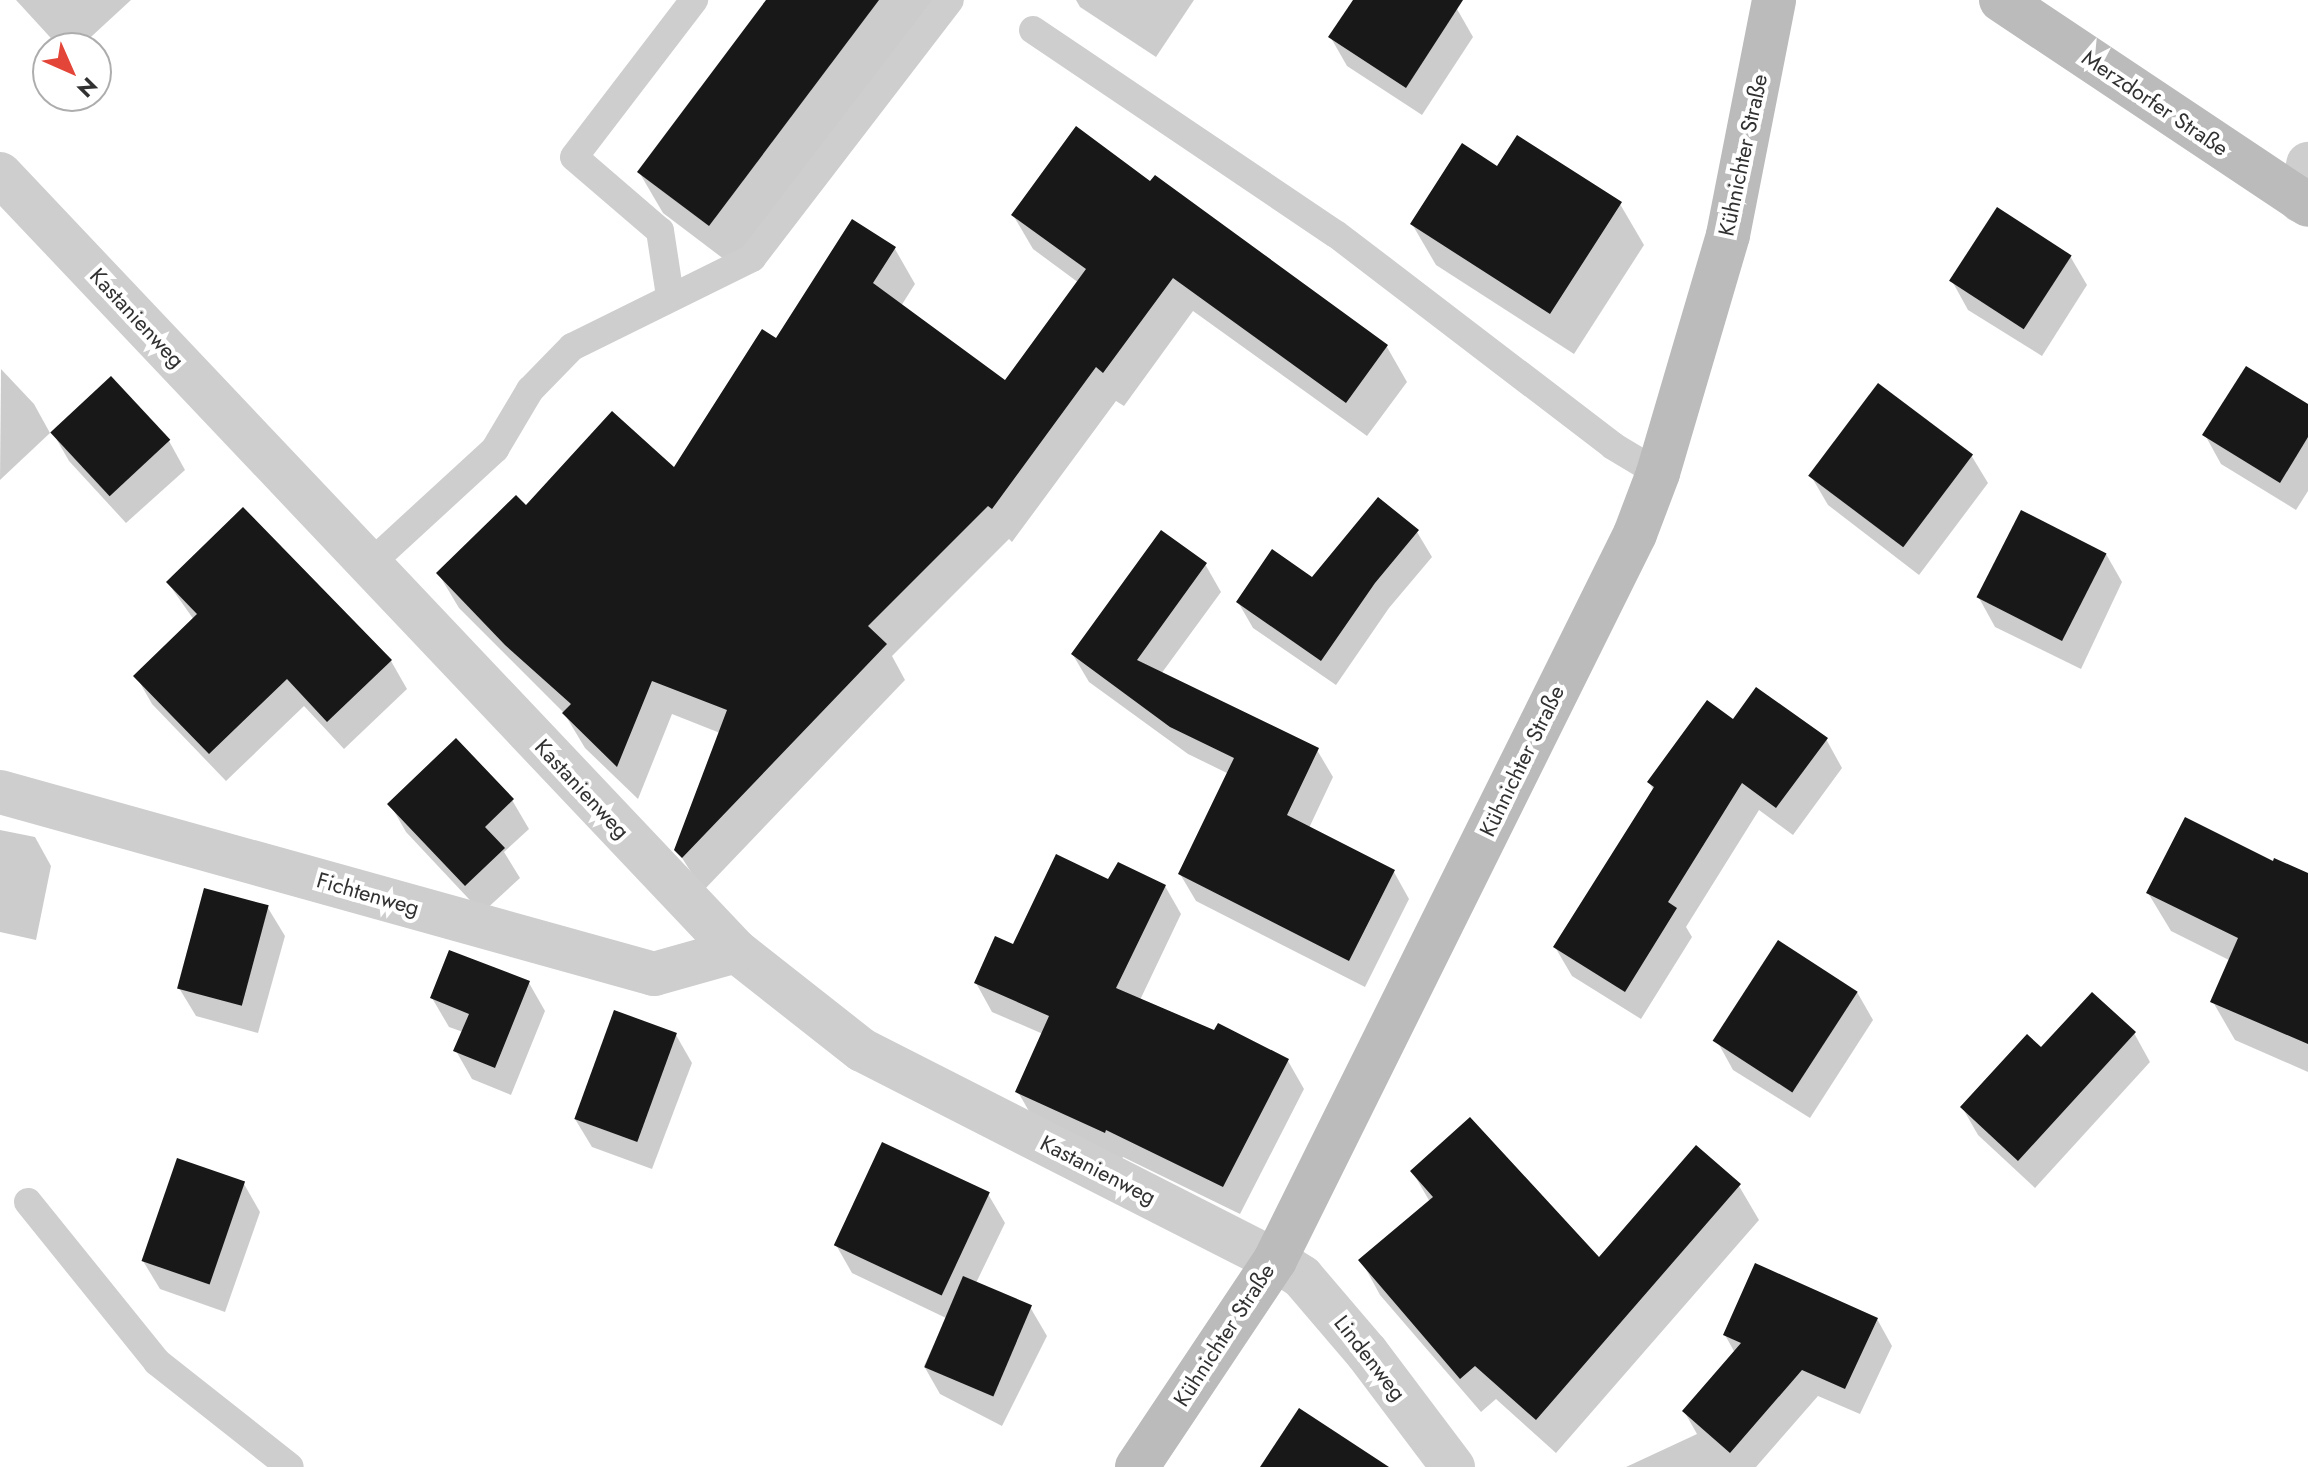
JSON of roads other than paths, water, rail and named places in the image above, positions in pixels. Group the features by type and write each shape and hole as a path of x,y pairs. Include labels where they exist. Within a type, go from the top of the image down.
{"street":[{"name":"Kühnichter Straße","path":"1137,1467 1275,1260 1635,534 1658,473 1728,235 1774,0"},
{"name":"Merzdorfer Straße","path":"2001,0 2306,190"},
{"name":"Kastanienweg","path":"0,174 736,951 862,1050 1275,1260"},
{"name":"Fichtenweg","path":"0,792 654,974 736,951"},
{"name":"Lindenweg","path":"1275,1260 1302,1277 1322,1298 1453,1467"}],"lane":[{"path":"670,296 660,231 574,157 694,0"},
{"path":"370,564 495,449 530,390 572,347 752,258 950,0"},
{"path":"1033,30 1336,234 1613,446 1658,473"},
{"path":"28,1202 157,1362 290,1467"}]}
